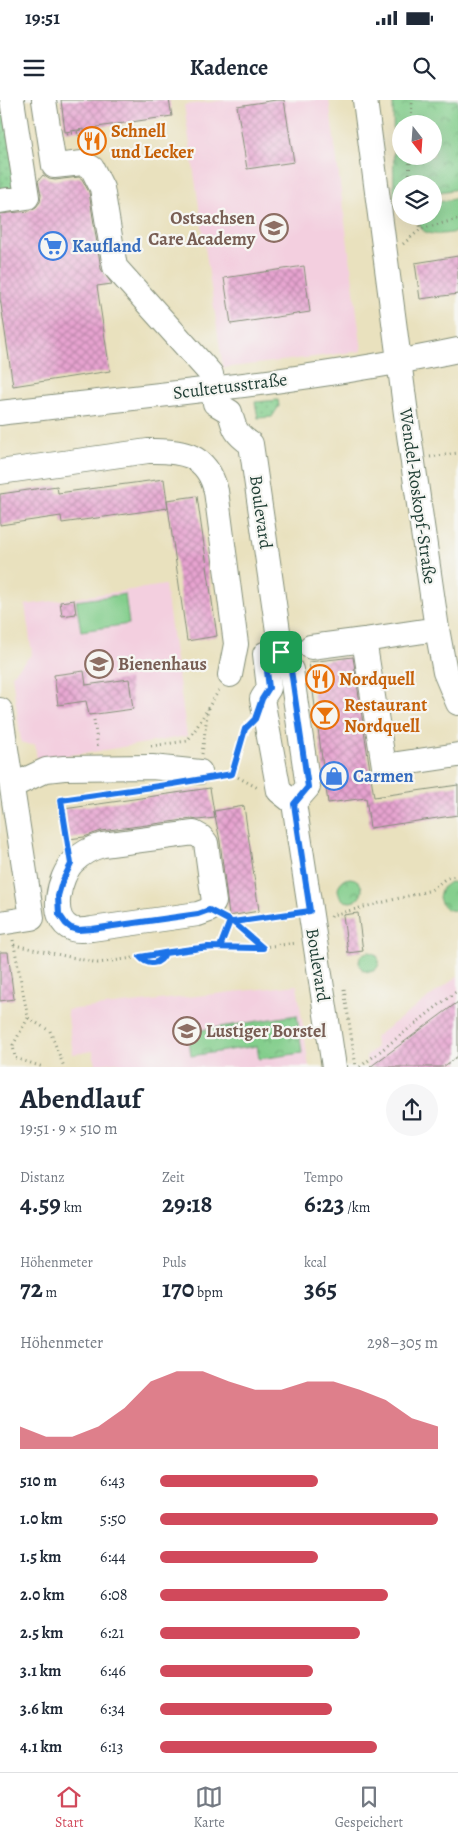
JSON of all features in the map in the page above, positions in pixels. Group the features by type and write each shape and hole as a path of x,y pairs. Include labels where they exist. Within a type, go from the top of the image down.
{"street":[{"path":"0,202 27,197 12,100"},
{"path":"44,100 54,166"},
{"name":"Wendel-Roskopf-Straße","path":"365,100 412,459 437,629 445,672 458,703"},
{"path":"25,188 41,168 83,163 92,168 102,188 115,267 211,374 213,389"},
{"name":"Scultetusstraße","path":"0,413 213,389 357,370 458,350"},
{"name":"Boulevard","path":"213,389 215,403 230,412 233,427 240,437 251,444 281,652 291,670 308,787 291,801"},
{"path":"0,472 148,451 171,450 185,454 206,466 213,479 216,491 236,644 230,676"},
{"path":"311,647 437,629"},
{"path":"364,640 384,766 458,755"},
{"name":"Boulevard","path":"281,652 265,654 269,688 262,699 279,791 291,801 310,911 304,943 334,1067"},
{"path":"0,710 12,786 14,921 59,914"},
{"path":"12,786 46,770 64,768 152,767 200,772"},
{"path":"194,834 201,837 206,843 214,902 209,910 198,914 78,930 66,924 59,914 58,896 62,882 71,864 90,848 194,834"}],"path":[{"path":"411,115 412,100"},
{"path":"72,133 79,132"},
{"path":"405,242 421,229 458,219"},
{"path":"420,225 421,229"},
{"path":"412,459 458,453"},
{"path":"232,774 245,729 255,719 262,699"},
{"path":"208,705 199,780 232,774 278,800 291,801"},
{"path":"71,864 61,800 154,787"},
{"path":"14,945 98,963 208,947 263,948 304,943 332,915 428,891 435,888 446,878 458,876"},
{"path":"209,910 232,921 263,948"},
{"path":"232,921 310,911"},
{"path":"14,921 14,945 28,1018 13,1045 15,1058 43,1067"},
{"path":"220,947 232,921"},
{"path":"140,957 147,963 152,963 160,961 165,953"},
{"path":"360,1067 458,990"},
{"path":"28,1018 50,1031 64,1067"}],"shaded area":[{"name":"Ostsachsen Care Academy","path":"227,100 329,100 362,351 223,368 184,105"},
{"name":"Bienenhaus","path":"165,585 187,736 37,760 35,744 30,745 21,742 12,675 32,654 25,605"},
{"path":"458,976 458,1067 367,1067 366,1056 376,1048 375,1037"},
{"name":"Lustiger Borstel","path":"297,985 309,1067 119,1067 118,1062 95,1065 93,1051 73,1054 67,1010"}],"green space":[{"path":"0,100 8,100 21,190 0,197"},
{"path":"393,100 458,100 458,189 442,192 442,175 394,175 394,165 442,165 442,115 393,115"},
{"path":"458,198 458,232 432,234 426,232 420,225 442,225 442,201"},
{"path":"278,400 279,406 272,417 258,418 255,402"},
{"path":"125,594 129,624 81,631 76,601"},
{"path":"350,878 358,882 362,890 358,898 350,902 342,898 338,890 342,882"},
{"path":"450,882 458,883 458,910 448,909 440,901 439,897 442,888"},
{"path":"365,952 373,952 379,958 379,966 373,972 365,972 359,966 359,958"},
{"path":"297,1015 302,1053 259,1059 257,1046 191,1056 188,1032"}],"building":[{"path":"61,100 169,100 172,116 97,127 99,143 86,144 84,129 65,132"},
{"path":"284,100 294,162 247,169 237,106"},
{"name":"Kaufland","path":"43,175 55,180 79,177 89,192 101,269 112,284 97,286 110,371 13,386 0,298 0,214 29,211 36,207 40,202 41,195 38,181"},
{"path":"458,256 458,294 420,299 415,263"},
{"path":"304,266 310,312 231,324 224,278"},
{"path":"164,479 168,508 62,523 61,516 0,525 0,494 57,486 58,493"},
{"path":"197,496 217,636 187,641 167,500"},
{"path":"74,600 76,614 62,616 60,602"},
{"path":"353,657 374,797 458,785 458,815 370,828 366,798 328,803 309,662"},
{"path":"84,671 86,685 129,679 133,709 89,715 86,701 58,705 54,675"},
{"path":"210,788 215,818 192,819 101,831 84,837 69,839 64,809"},
{"path":"244,806 259,911 229,916 220,841 214,811"},
{"path":"358,913 363,951 348,953 343,915"},
{"path":"0,952 8,952 14,999 0,1001"},
{"path":"458,1002 458,1056 443,1067 370,1067"}],"place":[{"name":"Schnell und Lecker","path":"92,141"},
{"name":"Ostsachsen Care Academy","path":"274,228"},
{"name":"Kaufland","path":"53,246"},
{"name":"Bienenhaus","path":"99,664"},
{"name":"Nordquell","path":"320,679"},
{"name":"Restaurant Nordquell","path":"325,715"},
{"name":"Carmen","path":"334,776"},
{"name":"Lustiger Borstel","path":"187,1031"}],"route":[{"path":"281,652 265,654 269,688 262,699 255,719 245,729 232,774 61,800 71,864 62,882 57,902 59,914 71,928 78,930 92,929 205,913 209,910 230,921 220,947 208,947 165,953 140,957 147,963 157,963 165,953 208,947 263,948 233,922 310,911 294,804 308,787 291,670 281,652"}]}
